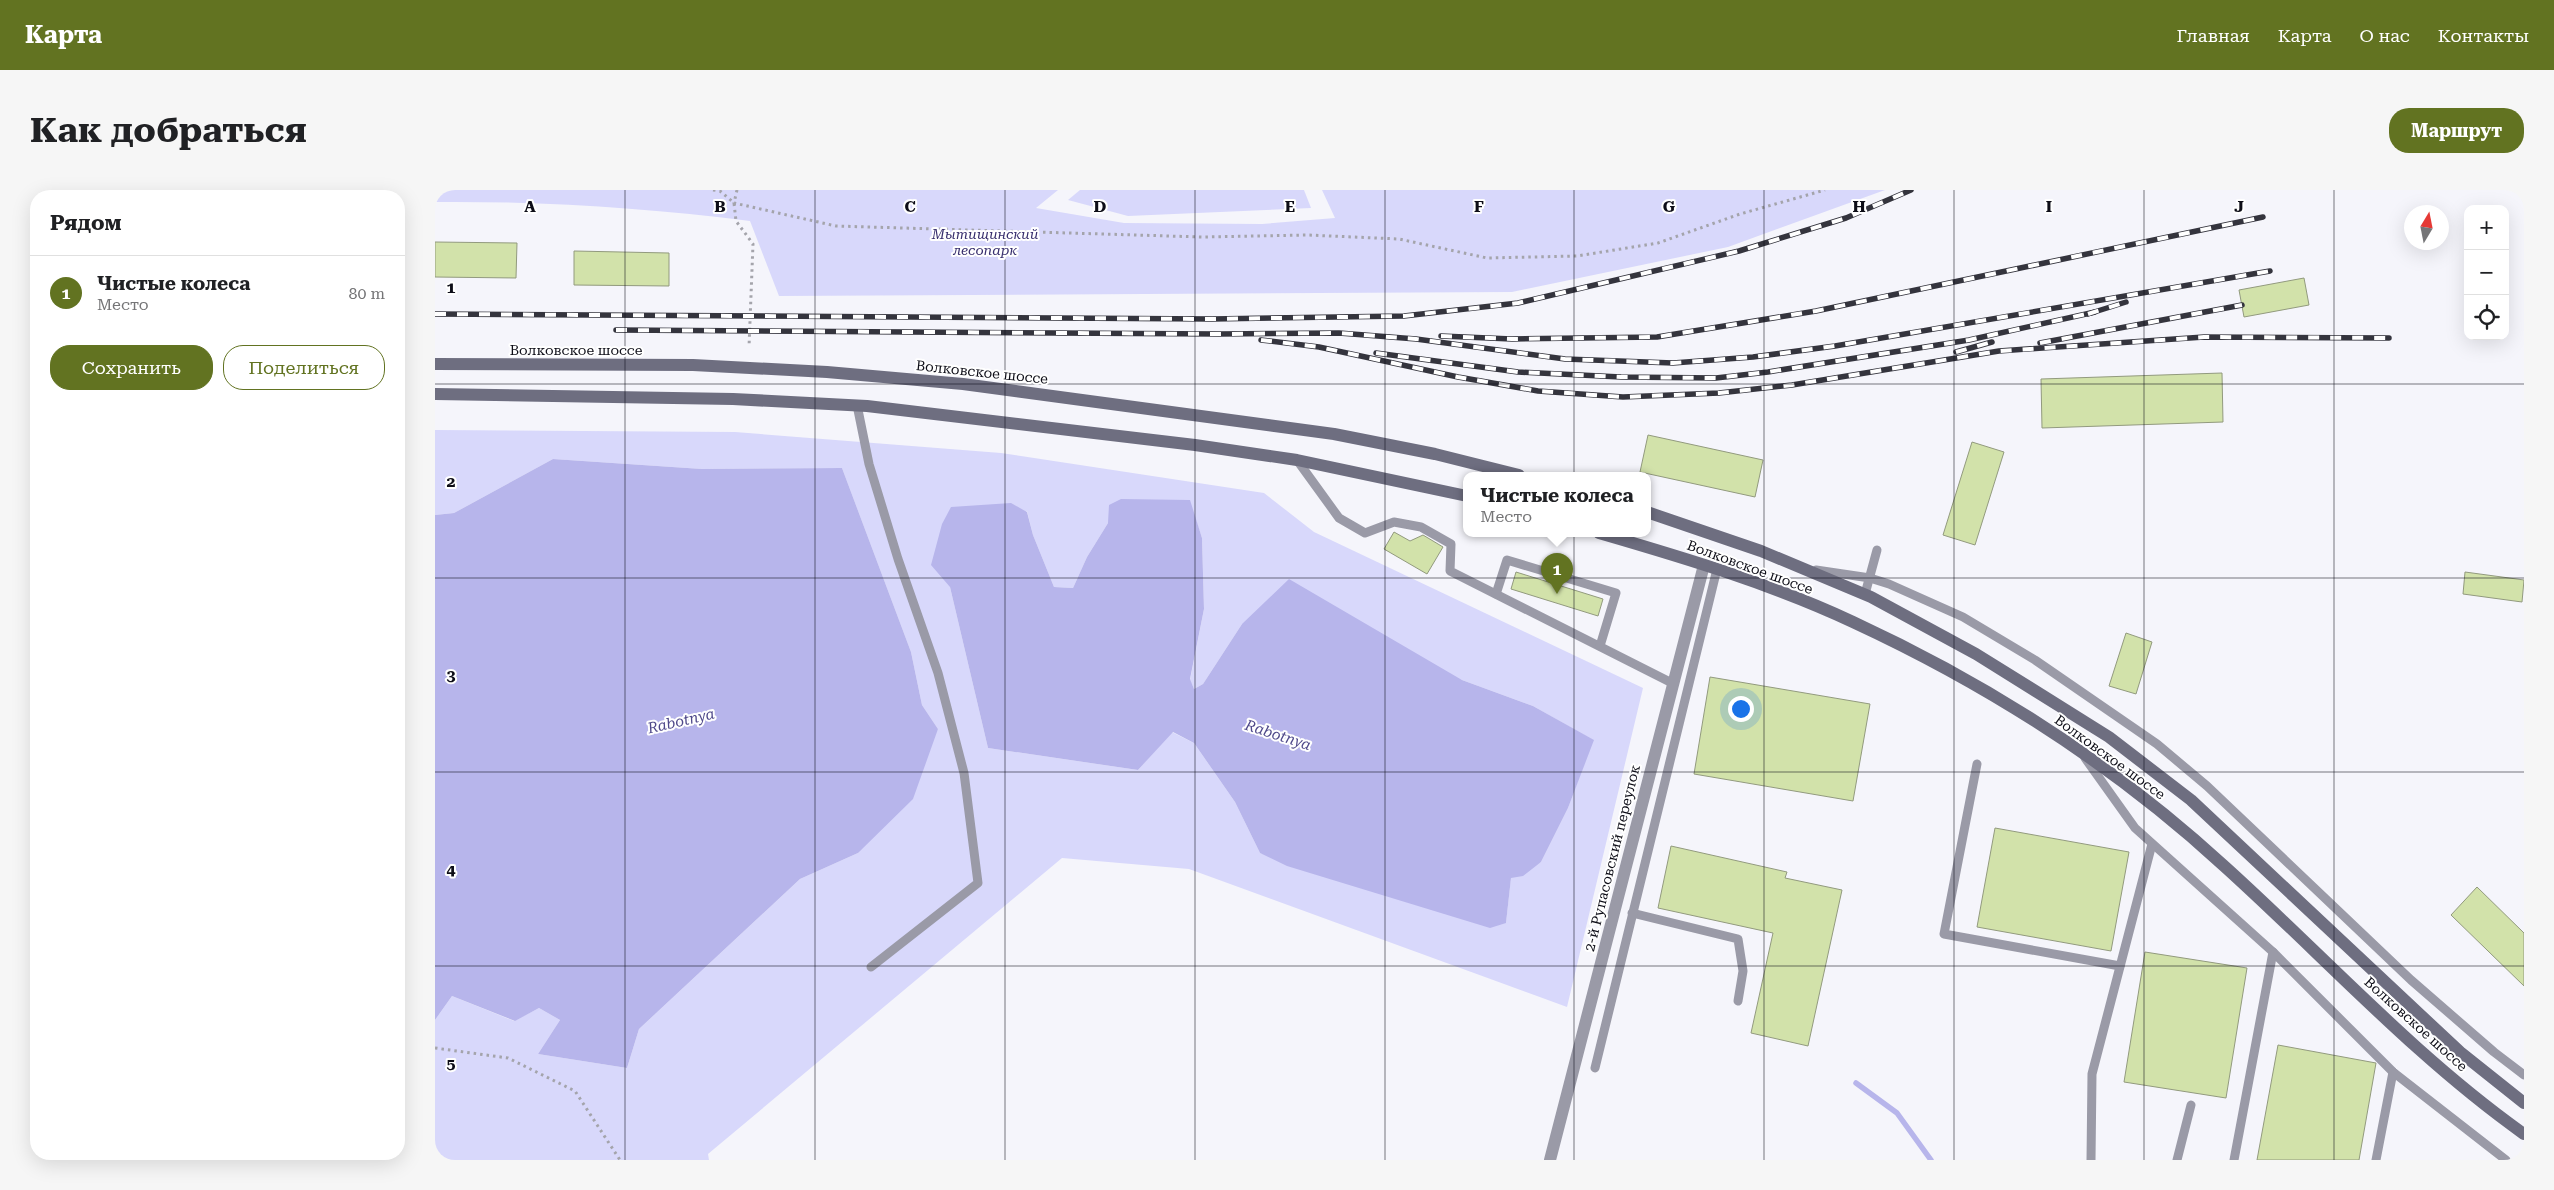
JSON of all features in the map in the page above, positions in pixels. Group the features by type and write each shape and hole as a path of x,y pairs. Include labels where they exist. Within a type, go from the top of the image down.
{"main road":[{"name":"Волковское шоссе","path":"435,364 693,365 827,372 963,384 1334,434 1435,454 1507,472"},
{"path":"435,394 733,398 857,405 1185,443 1297,460 1463,495"},
{"name":"Волковское шоссе","path":"1651,513 1803,568 1865,594 1976,654 2109,737 2184,794 2275,876 2334,936 2460,1052 2524,1103"},
{"name":"Волковское шоссе","path":"1612,537 1717,569 1851,621 1930,660 2000,700 2079,750 2128,785 2223,864 2401,1034 2524,1134"}],"street":[{"name":"2-й Рупасовский переулок","path":"1550,1160 1704,565"}],"lane":[{"path":"857,405 869,464 898,558 938,673 959,755 977,883 871,968"},
{"path":"1297,460 1339,518 1365,533 1394,522 1421,527 1451,544 1449,571 1672,683"},
{"path":"1865,594 1877,550"},
{"path":"1496,594 1507,560 1616,593 1599,646"},
{"path":"1803,568 1870,578 1889,584 1963,617 2035,660 2157,744 2207,786 2411,980 2493,1052 2524,1075"},
{"path":"1595,1068 1717,569"},
{"path":"2079,750 2135,828 2273,952 2393,1072 2493,1155 2506,1160"},
{"path":"1977,764 1944,934 2121,966"},
{"path":"2091,1160 2092,1074 2152,844"},
{"path":"1632,913 1738,939 1743,971 1739,1001"},
{"path":"2234,1160 2273,952"},
{"path":"2376,1160 2393,1072"},
{"path":"2177,1160 2191,1105"}],"path":[{"path":"713,190 720,191 734,203 836,226 1202,237 1308,235 1399,239 1487,258 1577,256 1658,243 1740,214 1825,190"},
{"path":"737,190 734,203 736,221 753,244 749,347"},
{"path":"435,1048 508,1058 575,1091 620,1160"}],"green space":[{"name":"Мытищинский лесопарк","path":"435,190 1058,190 1036,208 1124,223 1262,224 1335,218 1322,190 1885,190 1728,247 1512,292 779,296 750,221 593,206 435,202"},
{"path":"1080,190 1304,190 1311,208 1128,216 1068,200"},
{"path":"435,430 735,432 1001,453 1264,493 1314,532 1643,688 1567,1007 1189,869 1062,858 708,1154 709,1160 435,1160 435,1020 452,996 514,1021 539,1008 560,1020 538,1054 627,1068 639,1029 800,879 858,853 938,729 922,705 911,652 842,468 702,469 553,459 454,513 435,515","holes":["1189,500 1202,538 1204,609 1190,680 1194,689 1203,684 1242,624 1462,680 1533,706 1593,740 1568,808 1541,862 1511,877 1506,923 1260,853 1235,802 1194,743 1172,732 1138,770 988,748 950,587 1027,511 1033,535 1054,587 1073,588 1087,557 1108,523"]}],"water":[{"path":"553,459 702,469 842,468 911,652 922,705 938,729 913,799 858,853 800,879 639,1029 627,1068 538,1054 560,1020 539,1008 515,1021 452,996 435,1020 435,515 454,513"},
{"path":"1121,499 1190,500 1202,538 1204,609 1190,679 1194,689 1203,684 1242,624 1289,579 1462,680 1533,706 1594,740 1568,808 1541,862 1523,876 1511,878 1506,923 1490,928 1287,866 1260,853 1235,802 1194,743 1173,732 1138,770 988,748 950,587 931,565 942,524 951,507 1011,503 1027,512 1033,535 1054,587 1073,588 1087,557 1108,523 1109,505"}],"building":[{"path":"435,242 517,243 516,278 435,277"},
{"path":"574,251 669,253 669,286 574,285"},
{"path":"2304,278 2309,305 2244,317 2239,290"},
{"path":"2222,373 2223,422 2042,428 2041,379"},
{"path":"1648,435 1763,460 1755,497 1651,474 1651,472 1640,472"},
{"path":"1972,442 2004,452 1975,545 1943,535"},
{"path":"1394,532 1410,541 1423,535 1443,547 1427,574 1384,549"},
{"path":"1516,572 1603,599 1598,616 1511,589"},
{"path":"2465,572 2524,580 2522,602 2463,594"},
{"path":"2126,633 2152,642 2136,694 2109,686"},
{"path":"1710,677 1870,704 1853,801 1694,774"},
{"path":"1995,828 2129,852 2111,951 1977,927"},
{"path":"1671,846 1787,872 1785,878 1842,890 1808,1046 1751,1033 1773,933 1658,908"},
{"path":"2477,887 2524,933 2524,986 2451,915"},
{"path":"2145,952 2247,968 2226,1098 2124,1082"},
{"path":"2278,1045 2376,1063 2359,1160 2257,1160"}],"waterway":[{"name":"Rabotnya","path":"1856,1083 1897,1113 1931,1160"}],"railway":[{"path":"435,314 1212,319 1404,316 1518,303 1739,251 1846,218 1911,190"},
{"path":"1441,336 1512,339 1657,337 1816,311 2263,217"},
{"path":"616,330 1339,333 1416,339 1565,359 1673,363 1753,357 1835,346 2270,271"},
{"path":"2088,314 2126,302"},
{"path":"2040,343 2242,305"},
{"path":"1376,353 1518,372 1621,377 1716,378 1768,372 1969,340 2095,312"},
{"path":"1261,340 1319,347 1458,377 1538,391 1623,397 1719,393 1792,385 1999,351 2204,337 2389,338"},
{"path":"1956,352 1992,342"}],"place":[{"name":"Чистые колеса","path":"1557,594"}]}
